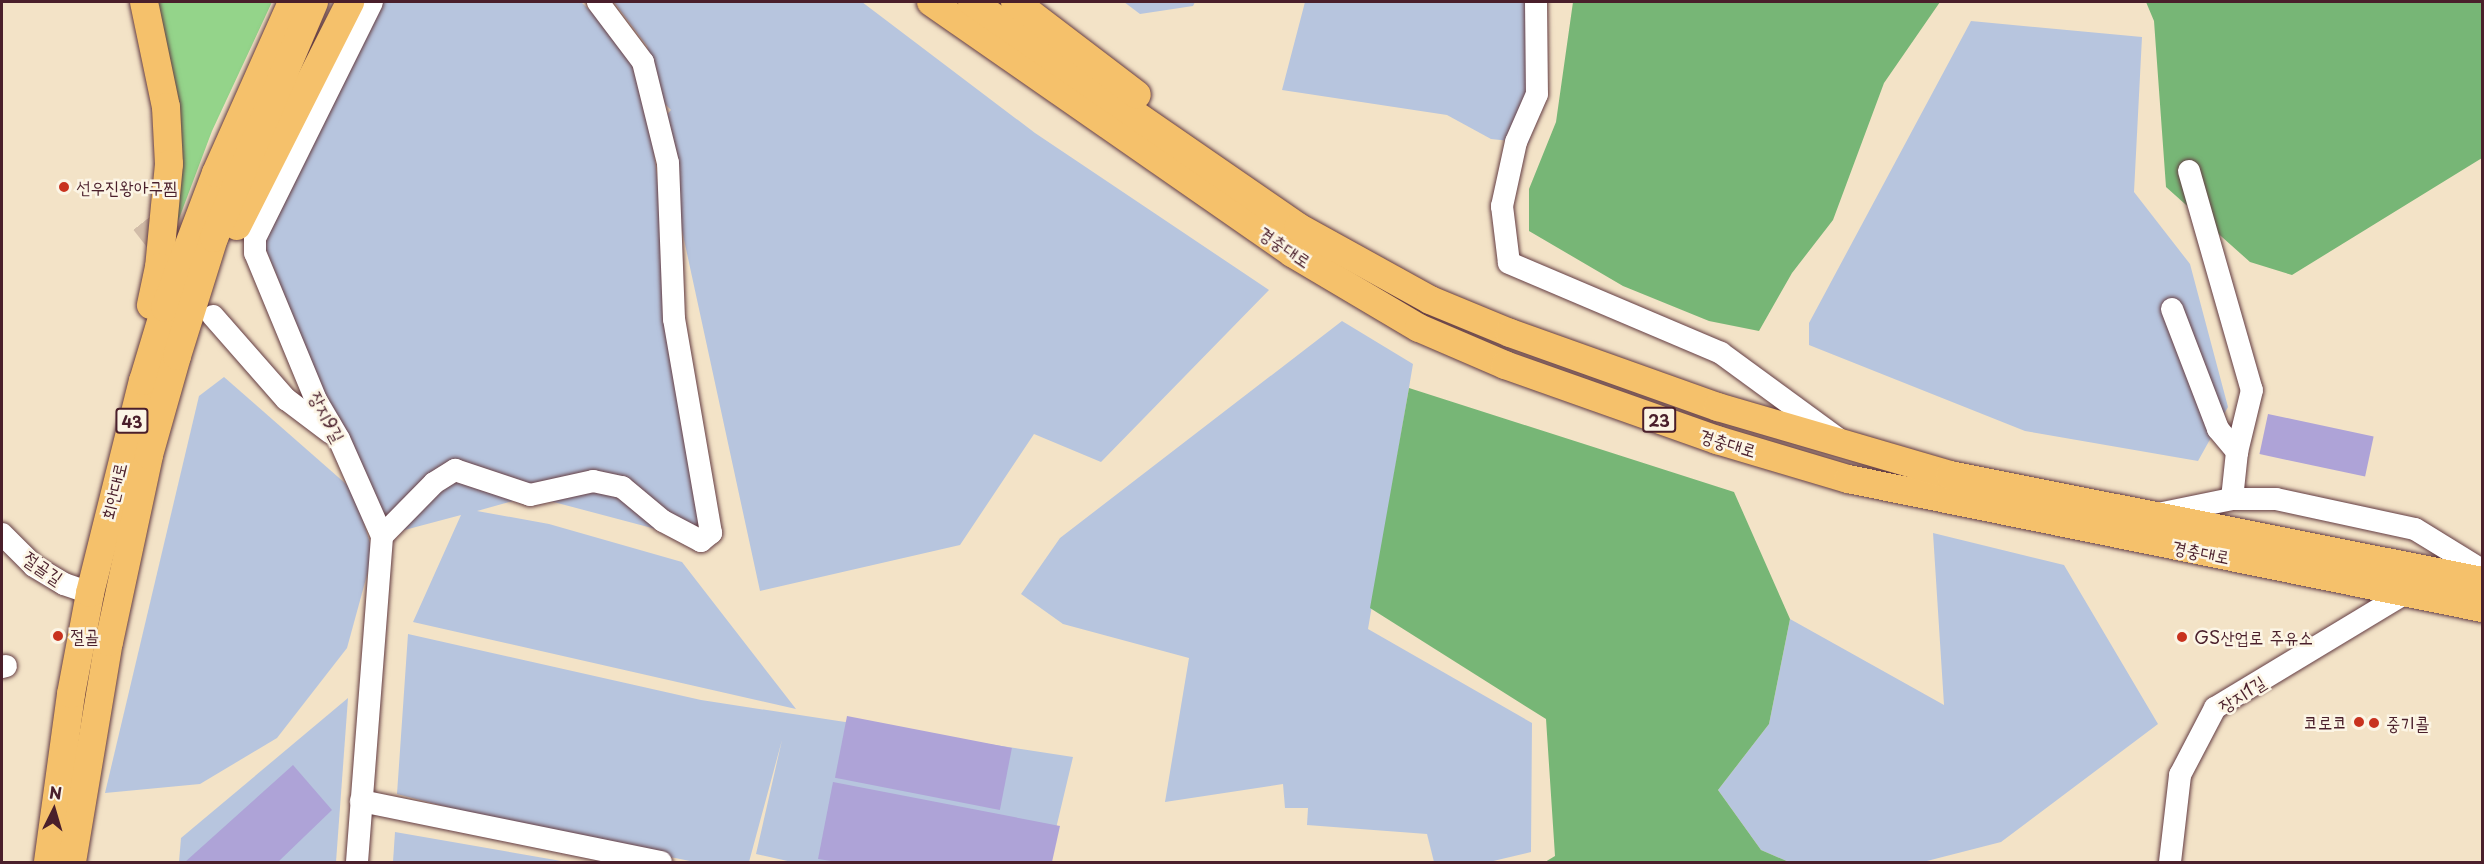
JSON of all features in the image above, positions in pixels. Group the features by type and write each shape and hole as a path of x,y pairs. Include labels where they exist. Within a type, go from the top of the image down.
{"main road":[{"path":"120,463 159,267 169,164 166,107 144,2"},
{"name":"회안대로","path":"48,862 71,693 90,593 120,463 165,308 216,173 292,2"},
{"name":"회안대로","path":"72,862 109,642 149,455 183,335 214,238 315,2"},
{"path":"183,335 350,2"},
{"name":"경충대로","path":"931,2 1292,253 1419,328 1505,365 1718,440 1848,479 2482,608"},
{"name":"경충대로","path":"972,2 1239,190 1364,267 1430,300 1610,371 1848,446 2033,494 2482,581"},
{"path":"1015,2 1364,267"}],"street":[{"name":"장지9길","path":"357,862 382,536 339,439 303,368 255,253 255,238 372,2"},
{"path":"382,536 434,483 455,470 530,495 592,481 622,487 663,521 701,541 711,533 674,319 668,163 643,62 598,2"},
{"path":"1536,2 1537,94 1516,142 1502,206 1509,263 1721,353 1848,446"},
{"path":"2189,171 2252,390 2237,452 2232,499"},
{"path":"2172,309 2218,429 2237,452"},
{"path":"213,316 286,399 339,439"},
{"path":"2146,516 2232,499 2276,499 2415,529 2482,570"},
{"name":"절골길","path":"2,534 34,566 90,593"},
{"name":"장지1길","path":"2170,862 2180,775 2215,708 2406,592"},
{"path":"361,801 661,862"}],"shaded area":[{"path":"375,2 581,2 643,62 701,541 531,496 477,511 549,524 682,562 796,709 413,622 461,515 382,536 259,232"},
{"path":"614,2 862,2 1035,133 1269,290 1101,462 1034,434 960,545 760,591 659,124 671,110 663,102 647,46"},
{"path":"1124,2 1195,2 1193,6 1140,14"},
{"path":"1305,2 1547,2 1529,143 1491,139 1447,115 1282,90"},
{"path":"1971,21 2142,37 2134,192 2190,264 2228,407 2198,461 2025,431 1809,345 1809,323"},
{"path":"1342,321 1413,364 1368,629 1532,723 1531,852 1489,862 1434,862 1427,834 1307,825 1308,808 1285,808 1283,784 1165,802 1189,658 1063,624 1021,594 1060,538"},
{"path":"224,377 354,491 373,553 347,648 277,738 200,784 105,793 199,396"},
{"path":"1933,533 2064,565 2158,724 2001,842 1923,862 1789,862 1761,850 1718,790 1769,724 1790,619 1944,705"},
{"path":"408,634 701,700 1073,757 1048,862 792,862 756,854 782,740 749,862 695,862 540,831 397,794"},
{"path":"348,698 336,862 179,862 181,838"},
{"path":"395,832 567,862 393,862"}],"green space":[{"path":"150,2 272,2 212,131 177,224"},
{"path":"1573,2 1940,2 1884,83 1833,220 1792,273 1759,331 1709,321 1623,286 1529,231 1529,189 1556,122"},
{"path":"2146,2 2482,2 2482,158 2292,275 2250,262 2166,187 2154,21"},
{"path":"1409,388 1734,492 1790,619 1769,724 1718,790 1761,850 1789,862 1545,862 1555,856 1546,719 1370,608"}],"building":[{"path":"2268,414 2374,436 2365,477 2259,454"},
{"path":"847,716 1012,748 1000,810 835,778"},
{"path":"293,765 332,810 278,862 185,862"},
{"path":"833,782 1060,826 1052,862 838,862 818,859"}],"tunnel":[{"path":"142,223 167,255"}],"place":[{"name":"선우진왕아구찜","path":"64,187"},
{"name":"절골","path":"58,636"},
{"name":"GS산업로 주유소","path":"2182,637"},
{"name":"코로코","path":"2359,722"},
{"name":"중기콜","path":"2374,723"}]}
